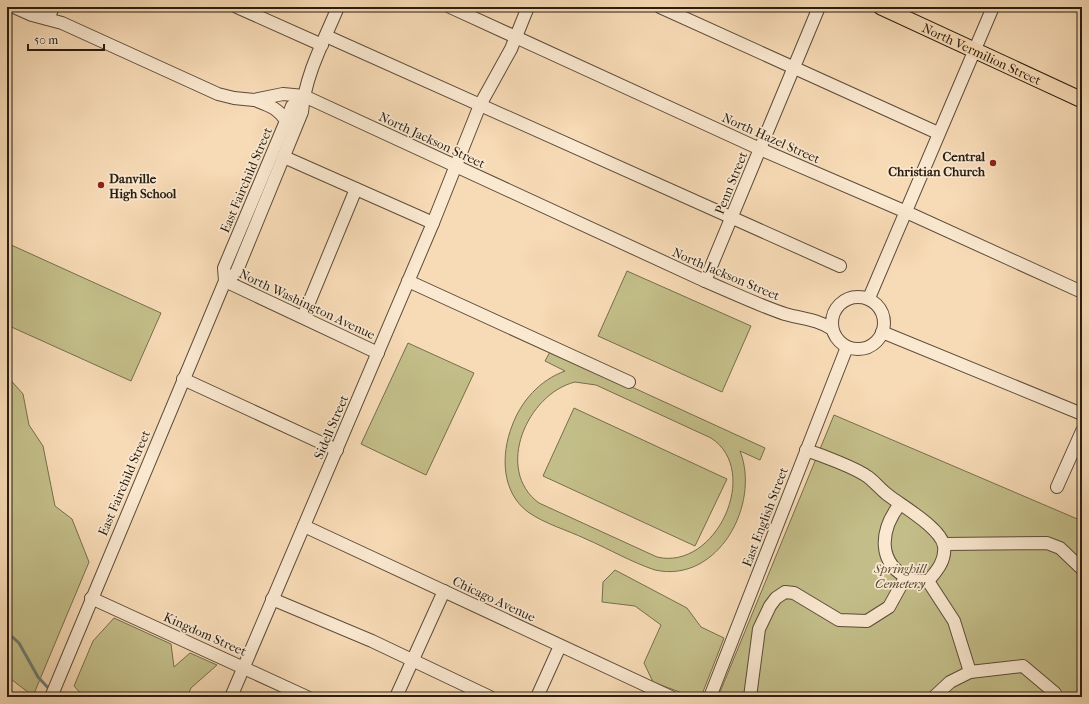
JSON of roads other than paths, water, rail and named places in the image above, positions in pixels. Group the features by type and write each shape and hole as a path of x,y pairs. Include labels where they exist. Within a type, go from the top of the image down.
{"main road":[{"name":"North Vermilion Street","path":"881,7 1082,100"}],"street":[{"name":"North Jackson Street","path":"14,7 32,15 62,23 218,94 234,98 254,100 283,94 304,96 705,281 768,308 786,314 814,320 832,329"},
{"path":"48,19 53,7"},
{"path":"237,7 324,40 480,105 840,266"},
{"name":"East Fairchild Street","path":"225,281 236,273 284,157 302,112 304,96 324,40 338,7"},
{"name":"North Hazel Street","path":"450,7 760,149 904,211 1082,292"},
{"name":"Sidell Street","path":"230,697 433,223 480,105 516,37 528,7"},
{"path":"660,7 938,133"},
{"name":"Penn Street","path":"705,281 820,7"},
{"path":"868,298 992,7"},
{"name":"East Fairchild Street","path":"51,697 91,598 225,281 224,268 292,106 304,96"},
{"path":"254,100 272,106 282,114 286,121"},
{"path":"284,157 433,223"},
{"path":"303,317 356,189"},
{"name":"North Washington Avenue","path":"225,281 378,353"},
{"path":"408,281 629,382"},
{"path":"860,296 868,298 876,302 882,311 884,322 882,332 876,341 869,347 860,349 847,347 840,342 832,329 833,314 837,307 845,300 860,296"},
{"path":"882,332 1082,414"},
{"name":"East English Street","path":"710,697 847,347"},
{"path":"183,379 337,450"},
{"path":"1057,487 1082,431"},
{"path":"806,450 867,476 900,504 918,516 939,536 944,544 944,554 939,570 928,581 911,580 890,565 885,550 887,527 900,504"},
{"name":"Chicago Avenue","path":"304,526 671,697"},
{"path":"944,544 1048,544 1060,548 1082,569"},
{"path":"750,697 759,629 770,606 776,598 785,592 794,593 839,620 867,621 889,607 906,576"},
{"path":"928,581 954,620 970,672"},
{"path":"396,697 444,591"},
{"name":"Kingdom Street","path":"91,598 307,697"},
{"path":"272,599 490,697"},
{"path":"537,697 560,646"},
{"path":"934,697 950,682 970,672 1023,666 1055,693 1055,697"}],"waterway":[{"path":"7,632 19,643 38,677 51,691"}],"place":[{"name":"Central Christian Church","path":"993,163"},
{"name":"Danville High School","path":"101,185"}],"park label":[{"name":"Springhill Cemetery","path":"900,576"}]}
